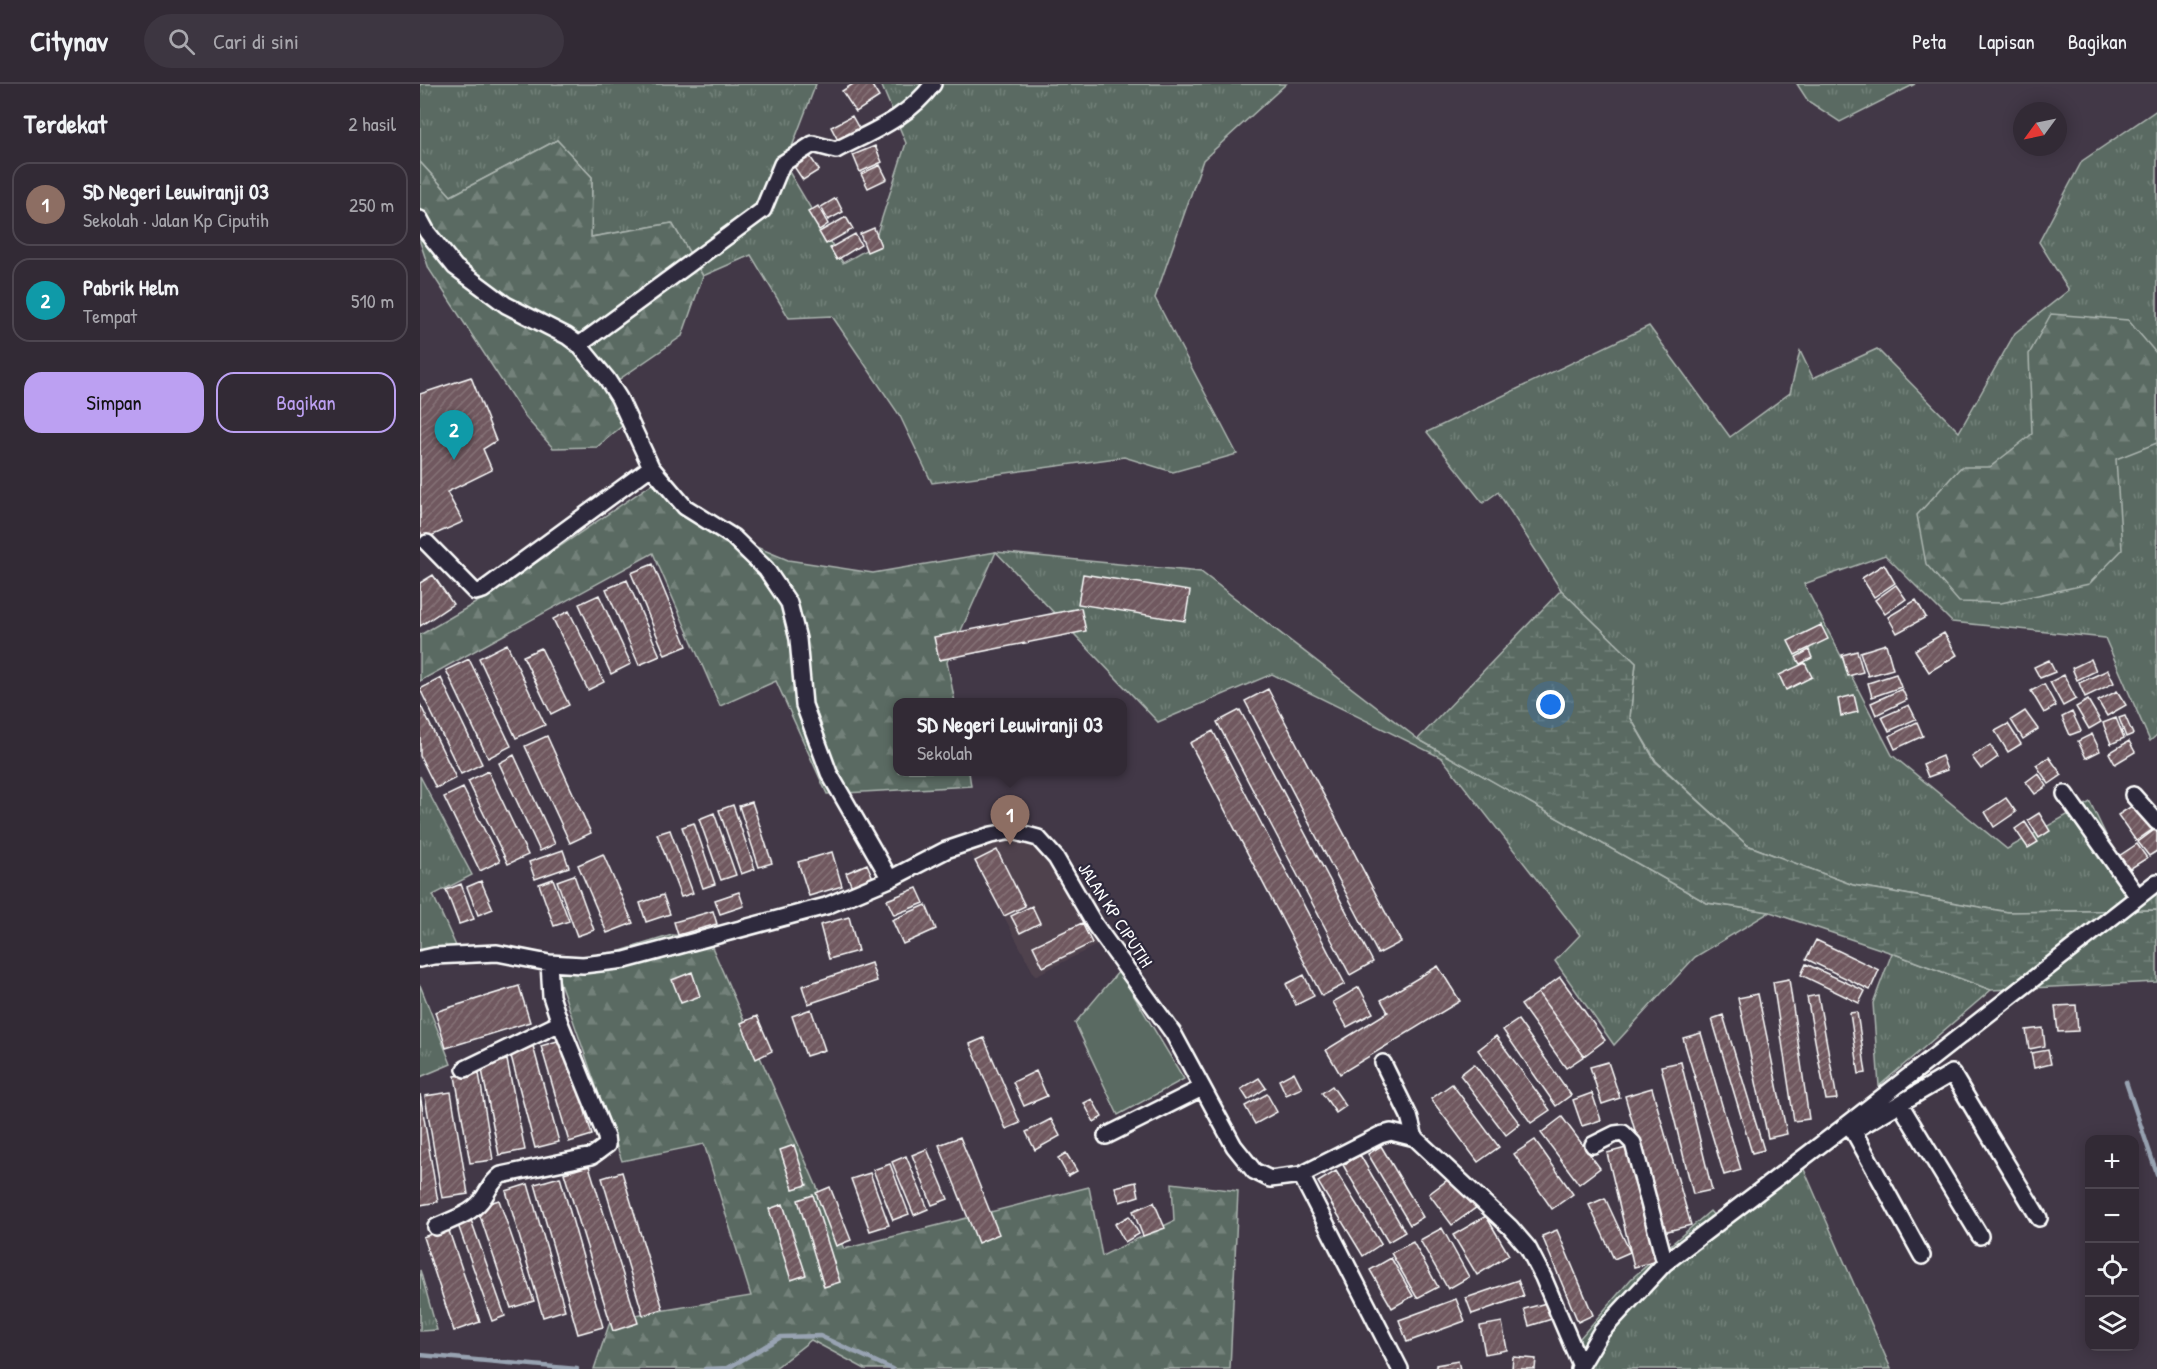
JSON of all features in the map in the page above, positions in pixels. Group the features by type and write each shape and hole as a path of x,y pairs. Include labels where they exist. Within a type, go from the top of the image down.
{"street":[{"path":"579,345 763,210 782,164 813,144 836,150 900,117 921,100 933,84"},
{"path":"420,219 427,232 455,267 506,305 567,336 579,345 607,379 619,398 651,467 685,507 733,537 766,569 789,603 798,639 804,705 829,773 890,879"},
{"path":"427,543 475,592 483,590 651,467"},
{"path":"2066,794 2138,897"},
{"path":"2133,795 2157,822"},
{"name":"JALAN KP CIPUTIH","path":"420,959 434,956 497,953 549,963 583,965 625,960 826,906 890,879 946,850 991,835 1012,831 1038,838 1056,858 1095,925 1173,1033 1234,1146 1254,1171 1270,1179 1300,1175 1380,1135 1391,1132 1415,1138"},
{"path":"1580,1367 1601,1332 1665,1263 1851,1127 2157,882"},
{"path":"436,1227 465,1214 481,1202 491,1182 501,1175 592,1156 607,1145 606,1137 551,996 549,963"},
{"path":"465,1069 560,1023"},
{"path":"1383,1063 1409,1116 1415,1138 1510,1227 1528,1248 1543,1277 1580,1367"},
{"path":"1851,1127 1900,1104 1952,1073 2039,1218"},
{"path":"1106,1136 1202,1088"},
{"path":"1900,1104 1980,1236"},
{"path":"1851,1127 1922,1256"},
{"path":"1593,1145 1615,1134 1623,1133 1633,1143 1665,1263"},
{"path":"1300,1175 1400,1369"}],"shaded area":[{"path":"1011,837 1041,850 1097,945 1035,976 970,851"}],"green space":[{"path":"420,84 816,84 785,165 843,263 873,246 906,143 881,84 1286,84 1203,160 1155,298 1237,454 1173,472 1124,457 932,483 900,416 832,316 789,318 751,255 703,276 672,223 591,237 592,177 557,140 451,196 420,162"},
{"path":"1797,84 1915,84 1840,122 1808,101"},
{"path":"2157,110 2157,735 2150,741 2105,638 1952,622 1885,555 1804,584 1892,755 2007,849 2090,802 2127,879 2157,892 2157,910 2008,912 1853,885 1747,845 1656,761 1630,717 1636,663 1561,590 1498,492 1483,503 1427,432 1649,326 1730,437 1790,393 1800,351 1813,378 1877,349 1959,432 2015,333 2069,290 2039,242 2082,161"},
{"path":"557,140 592,177 591,237 672,223 703,276 682,336 611,385 629,420 597,447 553,448 526,418 429,269 420,242 420,162 451,196"},
{"path":"2051,314 2128,320 2157,354 2157,443 2116,459 2122,550 2089,584 2001,603 1959,602 1926,564 1917,515 1961,467 1990,467 2032,434 2029,354"},
{"path":"652,484 691,520 788,560 873,573 996,552 947,662 954,698 893,698 893,776 970,776 971,786 827,794 776,681 720,706 653,553 420,681 420,635 484,598"},
{"path":"996,552 1201,572 1418,739 1707,903 1770,912 1695,957 1614,1045 1555,961 1580,935 1442,758 1272,674 1158,722"},
{"path":"1561,590 1636,663 1630,717 1655,761 1747,845 1853,885 2008,912 2157,910 2157,982 1991,990 1892,953 1770,912 1707,903 1418,739"},
{"path":"420,776 472,875 433,895 456,946 420,953"},
{"path":"672,935 708,938 844,1249 1089,1187 1102,1256 1174,1221 1172,1183 1238,1191 1230,1369 865,1369 811,1340 774,1369 594,1369 611,1319 751,1296 704,1144 622,1161 556,971"},
{"path":"1892,953 1991,990 1879,1086 1873,1003"},
{"path":"1119,971 1184,1079 1118,1115 1075,1023"},
{"path":"420,985 451,1064 420,1077"},
{"path":"1803,1167 1891,1369 1575,1369 1580,1338 1631,1279 1710,1211 1724,1227"},
{"path":"420,1270 437,1330 420,1331"}],"building":[{"path":"853,84 871,84 879,97 856,112 842,91"},
{"path":"852,116 862,134 841,146 831,127"},
{"path":"875,146 882,162 860,172 853,155"},
{"path":"809,155 819,170 803,180 793,165"},
{"path":"880,165 887,179 868,188 861,174"},
{"path":"836,198 843,212 828,220 821,207"},
{"path":"818,206 828,224 819,230 808,212"},
{"path":"846,217 853,229 826,244 819,232"},
{"path":"874,228 881,246 867,252 860,234"},
{"path":"855,234 861,245 837,260 830,248"},
{"path":"471,377 496,441 483,449 492,470 447,492 463,522 424,539 420,531 420,394"},
{"path":"653,564 687,646 665,655 631,573"},
{"path":"1884,564 1895,583 1874,597 1862,578"},
{"path":"1083,574 1190,591 1185,621 1078,604"},
{"path":"433,575 453,604 420,626 420,583"},
{"path":"627,580 660,656 639,665 606,589"},
{"path":"1896,585 1906,599 1885,614 1875,600"},
{"path":"599,595 631,664 611,674 579,604"},
{"path":"1916,600 1926,617 1897,633 1888,617"},
{"path":"1081,608 1086,631 939,660 934,637"},
{"path":"569,611 604,682 588,690 553,619"},
{"path":"1821,625 1828,639 1795,655 1788,641"},
{"path":"1944,633 1957,655 1929,672 1915,650"},
{"path":"507,644 545,725 516,738 479,658"},
{"path":"1886,644 1893,669 1868,676 1860,652"},
{"path":"541,648 569,705 551,714 523,656"},
{"path":"1809,650 1812,658 1800,664 1796,657"},
{"path":"1857,651 1863,672 1848,676 1842,655"},
{"path":"469,659 511,746 488,758 446,670"},
{"path":"2091,659 2096,671 2077,680 2072,668"},
{"path":"2049,660 2055,672 2040,678 2034,667"},
{"path":"1805,663 1812,677 1786,690 1779,675"},
{"path":"2108,670 2114,683 2085,697 2079,683"},
{"path":"1896,674 1901,687 1872,697 1868,683"},
{"path":"2064,675 2076,699 2063,706 2050,682"},
{"path":"441,678 482,764 461,774 420,689"},
{"path":"2044,684 2056,706 2044,713 2031,691"},
{"path":"1268,689 1401,942 1378,954 1245,701"},
{"path":"1902,689 1907,700 1876,715 1871,703"},
{"path":"2117,691 2126,705 2107,716 2098,701"},
{"path":"1854,695 1858,712 1841,716 1838,699"},
{"path":"2088,700 2101,722 2089,729 2076,707"},
{"path":"420,704 456,778 436,788 420,756"},
{"path":"1909,705 1916,719 1889,731 1882,717"},
{"path":"1240,710 1373,962 1350,975 1217,722"},
{"path":"2025,711 2038,729 2023,739 2011,720"},
{"path":"2072,712 2081,731 2070,735 2062,717"},
{"path":"2125,716 2133,734 2126,737 2119,718"},
{"path":"2116,718 2124,738 2111,744 2103,723"},
{"path":"1917,722 1923,736 1895,749 1889,736"},
{"path":"2008,724 2021,744 2008,752 1995,731"},
{"path":"1213,731 1345,984 1322,996 1190,743"},
{"path":"2092,734 2100,751 2086,758 2078,741"},
{"path":"547,736 591,833 570,843 525,746"},
{"path":"2129,741 2135,752 2115,764 2109,753"},
{"path":"1990,745 1998,757 1981,769 1972,757"},
{"path":"514,755 555,844 540,851 499,763"},
{"path":"1942,756 1947,770 1928,777 1923,764"},
{"path":"2049,757 2062,775 2049,784 2036,765"},
{"path":"488,771 528,855 508,864 468,781"},
{"path":"2038,773 2047,786 2035,794 2026,782"},
{"path":"463,788 500,861 480,871 444,797"},
{"path":"2006,798 2016,812 1994,827 1985,812"},
{"path":"752,802 772,863 759,867 739,806"},
{"path":"2138,802 2156,827 2136,841 2118,815"},
{"path":"733,805 755,869 741,874 719,810"},
{"path":"714,813 736,875 721,880 699,819"},
{"path":"2039,813 2050,831 2039,838 2028,820"},
{"path":"2025,822 2038,842 2028,848 2015,829"},
{"path":"694,823 715,884 703,888 682,827"},
{"path":"2157,828 2157,851 2149,856 2138,842"},
{"path":"670,830 693,893 681,897 657,834"},
{"path":"2137,844 2147,858 2128,870 2119,856"},
{"path":"563,850 569,867 535,879 529,862"},
{"path":"997,850 1025,906 1004,916 975,861"},
{"path":"832,852 842,886 809,896 798,862"},
{"path":"603,854 633,923 607,933 578,865"},
{"path":"867,864 873,878 852,887 846,873"},
{"path":"574,875 594,930 577,936 557,881"},
{"path":"553,879 569,921 554,926 539,884"},
{"path":"481,881 493,909 478,915 467,887"},
{"path":"461,884 474,919 459,924 446,890"},
{"path":"917,888 924,903 894,915 887,900"},
{"path":"739,892 744,906 720,914 715,900"},
{"path":"663,895 670,914 646,922 640,903"},
{"path":"926,905 936,929 903,944 892,920"},
{"path":"1032,906 1040,923 1020,933 1011,916"},
{"path":"713,911 717,924 678,935 674,922"},
{"path":"849,917 858,951 829,959 820,925"},
{"path":"1082,923 1092,943 1043,967 1033,946"},
{"path":"1816,940 1879,970 1870,990 1806,959"},
{"path":"871,963 877,981 808,1004 802,986"},
{"path":"1806,964 1865,991 1859,1003 1801,975"},
{"path":"1438,966 1460,1001 1340,1074 1326,1050 1388,1012 1381,1000"},
{"path":"692,972 700,996 681,1003 672,980"},
{"path":"1304,975 1314,996 1296,1005 1286,984"},
{"path":"1560,977 1605,1040 1584,1056 1538,993"},
{"path":"1789,979 1809,1119 1794,1121 1773,982"},
{"path":"519,986 530,1022 446,1048 435,1012"},
{"path":"1359,987 1373,1013 1347,1027 1333,1002"},
{"path":"1538,993 1584,1056 1566,1068 1521,1005"},
{"path":"1758,994 1787,1134 1768,1138 1738,998"},
{"path":"1818,995 1837,1099 1826,1100 1807,997"},
{"path":"2076,1005 2078,1031 2058,1032 2055,1006"},
{"path":"811,1009 825,1050 806,1056 792,1016"},
{"path":"1857,1012 1866,1073 1859,1074 1850,1013"},
{"path":"1723,1015 1764,1150 1752,1153 1712,1019"},
{"path":"757,1016 772,1051 756,1059 741,1023"},
{"path":"1518,1020 1571,1095 1556,1106 1503,1030"},
{"path":"2043,1028 2045,1046 2029,1049 2026,1030"},
{"path":"1701,1033 1741,1170 1724,1175 1683,1038"},
{"path":"1496,1036 1550,1110 1531,1123 1478,1050"},
{"path":"984,1038 1020,1123 1006,1129 970,1044"},
{"path":"564,1039 592,1135 569,1142 541,1046"},
{"path":"533,1046 559,1142 535,1148 510,1052"},
{"path":"2048,1050 2051,1064 2034,1068 2031,1053"},
{"path":"507,1060 525,1150 499,1155 481,1065"},
{"path":"1608,1062 1620,1098 1602,1104 1590,1067"},
{"path":"1681,1062 1712,1190 1693,1194 1661,1066"},
{"path":"1474,1064 1520,1124 1506,1135 1460,1075"},
{"path":"1036,1071 1047,1096 1024,1106 1013,1082"},
{"path":"1294,1072 1302,1088 1286,1095 1279,1080"},
{"path":"479,1073 493,1160 470,1163 455,1076"},
{"path":"1259,1078 1266,1088 1248,1100 1241,1089"},
{"path":"1452,1084 1499,1147 1478,1162 1431,1099"},
{"path":"1332,1086 1346,1106 1336,1113 1322,1093"},
{"path":"1652,1088 1691,1225 1664,1232 1625,1096"},
{"path":"451,1092 468,1194 442,1198 425,1096"},
{"path":"1592,1093 1601,1120 1582,1126 1573,1100"},
{"path":"420,1094 438,1202 420,1205"},
{"path":"1267,1094 1277,1112 1255,1124 1245,1106"},
{"path":"1092,1099 1102,1117 1094,1122 1084,1103"},
{"path":"1562,1117 1600,1168 1579,1184 1541,1133"},
{"path":"1051,1119 1060,1136 1035,1150 1026,1132"},
{"path":"960,1137 999,1234 978,1243 939,1145"},
{"path":"1535,1140 1573,1194 1552,1209 1514,1154"},
{"path":"794,1145 807,1185 793,1189 780,1150"},
{"path":"1381,1146 1423,1217 1410,1225 1368,1154"},
{"path":"1630,1147 1658,1261 1634,1267 1607,1153"},
{"path":"927,1149 948,1199 932,1205 912,1155"},
{"path":"1066,1153 1077,1171 1068,1176 1058,1158"},
{"path":"1360,1155 1405,1232 1388,1242 1343,1165"},
{"path":"906,1156 928,1209 914,1215 892,1162"},
{"path":"890,1164 909,1214 893,1220 873,1170"},
{"path":"589,1166 638,1323 613,1331 564,1173"},
{"path":"1336,1171 1381,1244 1363,1256 1318,1182"},
{"path":"622,1172 663,1309 643,1315 602,1178"},
{"path":"870,1173 889,1225 870,1231 851,1179"},
{"path":"1454,1175 1477,1207 1452,1225 1429,1194"},
{"path":"560,1177 603,1327 578,1334 535,1184"},
{"path":"1136,1182 1139,1196 1120,1202 1115,1187"},
{"path":"528,1184 565,1310 543,1317 506,1191"},
{"path":"830,1187 851,1240 836,1246 816,1193"},
{"path":"813,1195 840,1282 824,1287 798,1200"},
{"path":"1605,1198 1630,1252 1614,1259 1589,1205"},
{"path":"499,1200 534,1301 511,1308 477,1207"},
{"path":"1154,1202 1165,1228 1143,1236 1133,1211"},
{"path":"783,1204 806,1275 791,1280 769,1209"},
{"path":"1129,1216 1139,1234 1125,1242 1115,1224"},
{"path":"1486,1216 1509,1255 1477,1275 1453,1235"},
{"path":"470,1217 505,1316 492,1321 457,1222"},
{"path":"448,1228 480,1322 454,1331 423,1237"},
{"path":"1442,1228 1469,1277 1448,1289 1420,1240"},
{"path":"1557,1230 1593,1315 1578,1322 1542,1236"},
{"path":"1413,1242 1438,1287 1417,1298 1391,1253"},
{"path":"1391,1258 1413,1296 1392,1308 1370,1270"},
{"path":"1518,1280 1524,1296 1472,1314 1466,1298"},
{"path":"1456,1299 1465,1321 1407,1342 1399,1320"},
{"path":"1550,1302 1555,1318 1529,1326 1524,1309"},
{"path":"1502,1322 1507,1350 1485,1354 1480,1326"},
{"path":"1513,1357 1536,1359 1535,1369 1512,1369"},
{"path":"1458,1361 1460,1369 1436,1369 1436,1365"}],"waterway":[{"path":"2126,1082 2157,1174"},
{"path":"705,1369 728,1368 781,1337 820,1336 892,1369"},
{"path":"420,1355 577,1369"}],"place":[{"name":"Pabrik Helm","path":"454,460"},
{"name":"SD Negeri Leuwiranji 03","path":"1010,845"}]}
